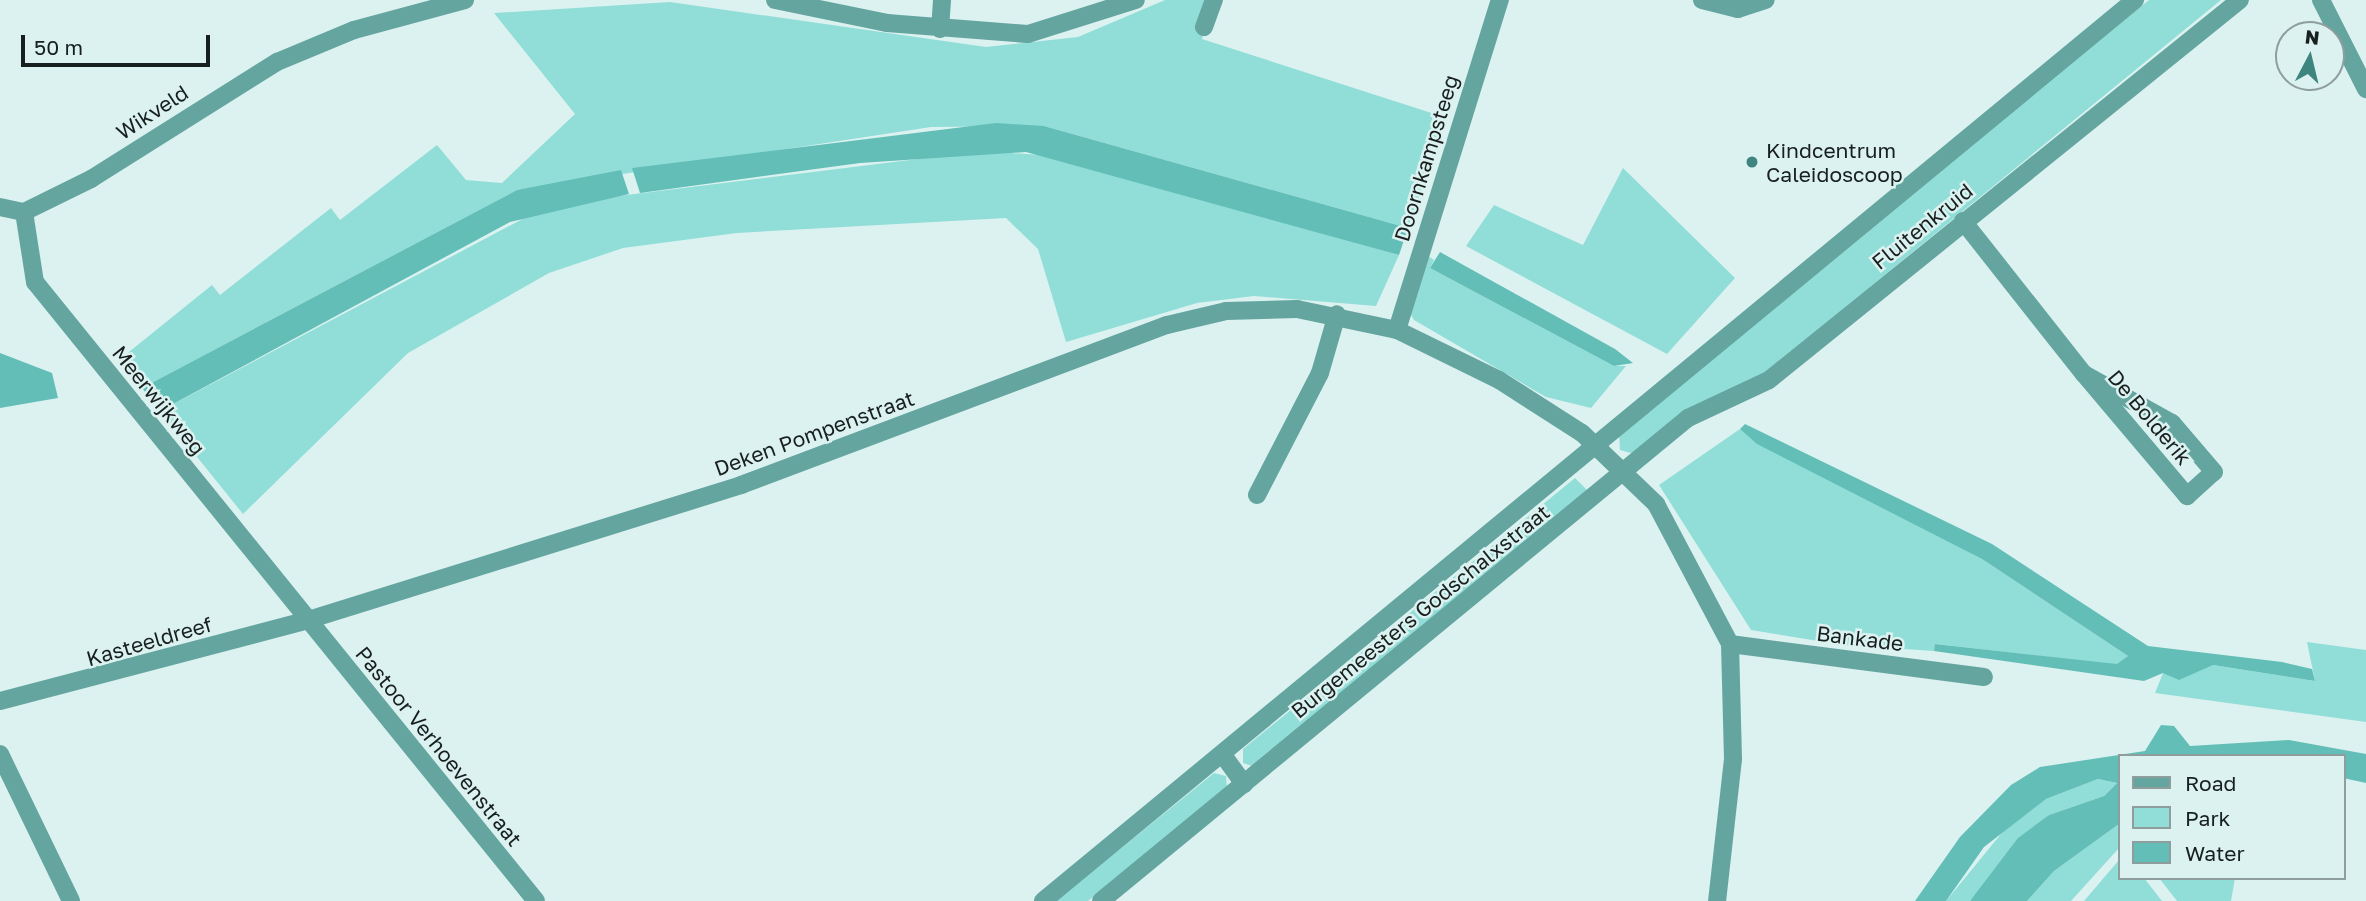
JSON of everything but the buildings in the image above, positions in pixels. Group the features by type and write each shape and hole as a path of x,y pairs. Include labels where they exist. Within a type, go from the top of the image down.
{"street":[{"name":"Wikveld","path":"24,212 91,179 277,62 446,2 465,0"},
{"path":"775,0 940,29 1028,34 1136,0"},
{"path":"940,29 942,0"},
{"path":"1204,27 1214,0"},
{"name":"Doornkampsteeg","path":"1396,330 1500,0"},
{"path":"1702,0 1738,9 1766,0"},
{"name":"Fluitenkruid","path":"1595,445 2134,0"},
{"name":"Fluitenkruid","path":"1623,473 1688,418 1769,380 2240,0"},
{"path":"2322,0 2366,89"},
{"path":"0,207 24,212"},
{"name":"Meerwijkweg","path":"24,212 35,282 308,620"},
{"name":"De Bolderik","path":"1964,221 2084,374 2187,496 2214,472 2172,423 2084,374"},
{"name":"Deken Pompenstraat","path":"308,620 741,485 1167,325 1226,311 1337,314 1396,330 1499,380 1595,445 1656,504 1730,644"},
{"path":"1257,495 1320,373 1337,314"},
{"name":"Burgemeesters Godschalxstraat","path":"1043,901 1562,479 1595,445"},
{"name":"Burgemeesters Godschalxstraat","path":"1101,901 1623,473"},
{"name":"Kasteeldreef","path":"0,701 308,620"},
{"name":"Pastoor Verhoevenstraat","path":"308,620 536,901"},
{"path":"1717,901 1733,759 1730,644"},
{"name":"Bankade","path":"1730,644 1984,677"},
{"path":"0,754 71,901"},
{"path":"1223,755 1244,783"}],"green space":[{"path":"1165,0 1213,0 1202,39 1447,118 1408,228 1044,126 931,127 517,190 142,388 119,360 212,285 220,295 331,208 340,220 437,145 466,180 502,183 575,114 494,13 670,2 986,47 1078,37"},
{"path":"2149,0 2221,0 1766,372 1634,454 1620,450 1619,431"},
{"path":"983,151 1055,156 1399,255 1376,306 1254,296 1197,303 1066,342 1038,249 1006,218 737,233 623,248 549,273 408,353 243,514 160,411 530,215 586,200"},
{"path":"1623,168 1735,278 1667,354 1466,246 1494,205 1583,245"},
{"path":"1425,254 1434,260 1430,268 1614,366 1626,366 1591,408 1546,397 1414,320 1407,308"},
{"path":"1740,429 1982,559 2128,656 2118,665 1936,644 1934,651 1843,645 1751,630 1659,485"},
{"path":"1575,478 1589,492 1252,766 1243,763 1243,749"},
{"path":"2307,642 2366,650 2366,722 2155,693 2163,673 2213,665 2315,681"},
{"path":"1214,773 1226,776 1227,788 1088,901 1056,901"},
{"path":"2098,779 2117,783 2104,796 2049,815 1970,901 1946,901 2010,823 2046,799"},
{"path":"2118,825 2118,849 2071,901 2027,901 2054,871"},
{"path":"2118,861 2118,880 2146,880 2162,901 2084,901"},
{"path":"2161,880 2235,880 2231,901 2177,901"}],"water":[{"path":"996,123 1044,126 1408,228 1399,255 1026,152 860,163 640,193 632,168"},
{"path":"621,170 629,194 510,222 160,411 142,388 517,190"},
{"path":"1440,252 1615,349 1633,363 1614,366 1430,268"},
{"path":"0,353 52,373 58,398 0,408"},
{"path":"1745,424 1992,544 2148,646 2282,662 2312,669 2315,681 2213,665 2179,680 2163,673 2144,681 1934,651 1935,644 2117,664 2128,656 1982,559 1757,444 1740,429"},
{"path":"2161,725 2174,726 2190,746 2289,740 2366,754 2366,783 2345,778 2345,754 2125,754 2145,751"},
{"path":"2118,755 2118,825 2054,871 2027,901 1970,901 2018,838 2049,815 2104,796 2117,783 2098,779 2046,799 1984,847 1946,901 1915,901 1960,837 2011,785 2040,767"}],"place":[{"name":"Kindcentrum Caleidoscoop","path":"1752,162"}]}
